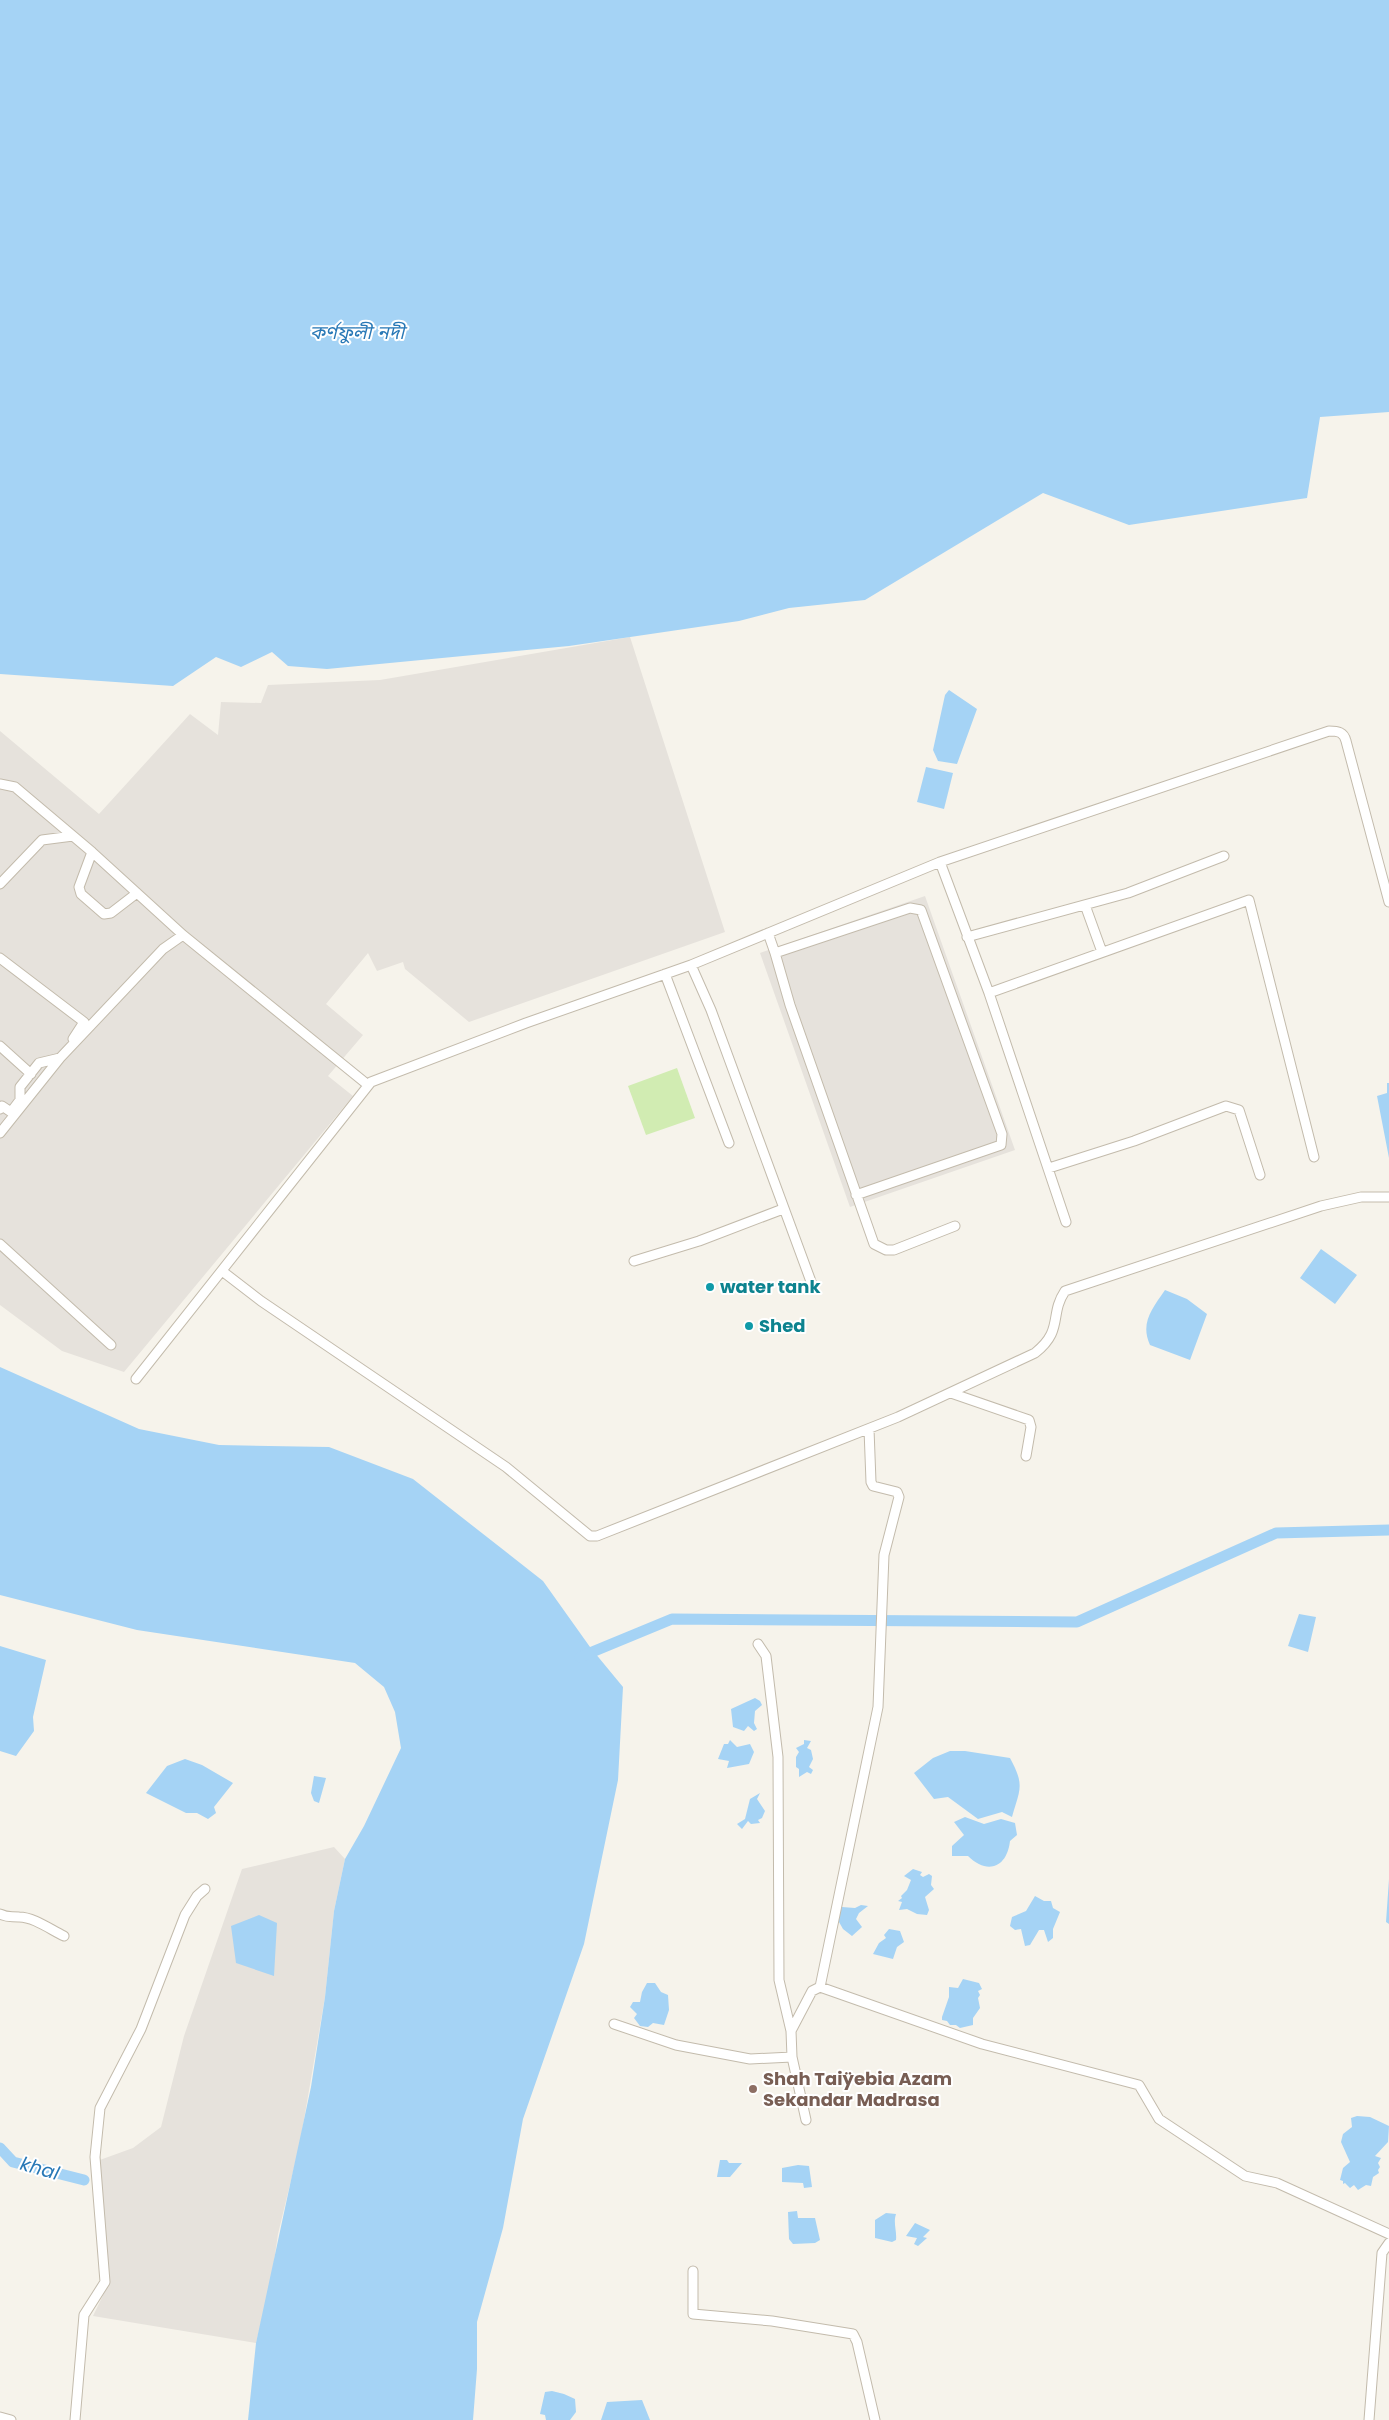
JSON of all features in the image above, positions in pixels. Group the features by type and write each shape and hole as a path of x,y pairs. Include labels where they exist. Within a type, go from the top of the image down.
{"street":[{"path":"136,1379 371,1082 526,1023 691,965 940,862 1329,731 1338,731 1345,736 1389,902"},
{"path":"0,784 15,787 92,852 183,935 368,1085"},
{"path":"0,884 42,840 73,836"},
{"path":"92,852 79,887 81,894 104,914 111,914 136,893"},
{"path":"967,937 1128,893 1224,856"},
{"path":"940,862 989,992 1066,1222"},
{"path":"989,992 1249,900 1314,1158"},
{"path":"1086,905 1102,952"},
{"path":"775,953 910,908 921,910 1002,1134 1001,1145 856,1195"},
{"path":"768,933 790,1005 874,1244 886,1250 894,1250 955,1226"},
{"path":"0,1132 60,1058 164,949 183,935"},
{"path":"0,958 84,1022 60,1058 40,1063 20,1087 20,1100 11,1112 2,1106 0,1109"},
{"path":"691,965 711,1010 783,1210 814,1288"},
{"path":"665,974 729,1143"},
{"path":"0,1046 31,1074"},
{"path":"1049,1168 1134,1140 1226,1106 1239,1110 1260,1175"},
{"path":"222,1271 261,1301 506,1467 590,1536 606,1533 868,1429 951,1393 1034,1353 1050,1338 1061,1298 1065,1291 1321,1206 1361,1197 1389,1197"},
{"path":"634,1261 699,1241 783,1210"},
{"path":"0,1244 110,1346"},
{"path":"951,1393 1029,1420 1031,1427 1026,1456"},
{"path":"820,1987 878,1707 884,1555 899,1497 897,1492 873,1486 871,1482 868,1429"},
{"path":"758,1644 766,1656 778,1757 779,1980 790,2031 792,2057 806,2120"},
{"path":"75,2420 84,2315 106,2282 94,2157 100,2108 140,2028 185,1915 197,1896 205,1889"},
{"path":"0,1914 7,1918 19,1916 64,1936"},
{"path":"790,2031 812,1991 820,1987 982,2044 1139,2085 1158,2119 1245,2176 1277,2183 1389,2234"},
{"path":"614,2024 676,2045 750,2059 792,2057"},
{"path":"1369,2420 1382,2253 1389,2243"},
{"path":"693,2271 693,2314 772,2321 853,2334 857,2342 876,2420"},
{"path":"0,2418 11,2420"}],"shaded area":[{"path":"630,637 725,932 469,1022 405,969 403,962 377,971 368,953 326,1004 363,1035 328,1076 353,1096 124,1372 62,1351 0,1305 0,731 99,814 190,714 218,735 221,702 261,703 268,685 380,680"},
{"path":"925,896 1015,1150 850,1207 760,953"},
{"path":"334,1847 345,1859 334,1911 325,1997 300,2143 278,2234 271,2282 256,2343 93,2316 109,2283 97,2161 133,2148 161,2127 184,2036 242,1869"}],"green space":[{"path":"677,1068 695,1118 646,1135 628,1086"}],"water":[{"name":"কর্ণফুলী নদী","path":"0,0 1389,0 1389,412 1320,417 1307,498 1129,525 1043,493 865,600 789,608 739,621 569,646 327,669 288,666 272,652 241,667 216,657 173,686 0,674"},
{"path":"949,690 977,709 957,764 938,761 933,750 945,695"},
{"path":"926,767 953,773 944,809 917,802"},
{"path":"1387,1083 1389,1083 1389,1158 1377,1096 1387,1093"},
{"path":"1321,1249 1357,1275 1335,1304 1300,1278"},
{"path":"1165,1290 1187,1299 1207,1314 1190,1360 1150,1345 1147,1337 1146,1330 1149,1316"},
{"path":"0,1367 139,1429 219,1445 329,1447 413,1479 543,1581 590,1647 623,1687 618,1780 584,1944 523,2119 503,2228 477,2322 477,2369 473,2420 248,2420 256,2343 311,2087 325,1997 334,1911 345,1859 364,1826 401,1748 395,1712 384,1687 355,1663 137,1630 0,1595"},
{"path":"1299,1614 1316,1617 1308,1652 1288,1646"},
{"path":"0,1646 46,1660 33,1717 34,1731 16,1756 0,1751"},
{"path":"755,1698 762,1705 755,1711 754,1723 757,1729 754,1731 748,1726 744,1731 733,1727 731,1709"},
{"path":"730,1740 737,1747 750,1744 754,1752 749,1764 727,1768 729,1761 718,1759 724,1744 728,1744"},
{"path":"804,1740 811,1741 807,1748 811,1750 813,1759 809,1767 813,1770 811,1774 807,1772 799,1777 796,1757 799,1752 796,1748 804,1744"},
{"path":"950,1751 965,1751 1010,1758 1018,1775 1020,1787 1012,1817 1002,1812 978,1819 948,1797 934,1799 914,1773 933,1758"},
{"path":"185,1759 202,1765 233,1783 214,1807 216,1813 208,1819 197,1813 186,1813 146,1793 167,1766"},
{"path":"314,1776 326,1778 319,1803 314,1801 311,1793"},
{"path":"760,1793 757,1799 765,1811 762,1818 758,1820 760,1823 751,1824 748,1821 742,1829 737,1824 745,1819 750,1799"},
{"path":"965,1817 984,1824 1001,1819 1015,1823 1017,1835 1010,1841 1005,1857 1000,1863 989,1867 975,1862 968,1856 952,1856 952,1846 964,1835 954,1822"},
{"path":"913,1869 922,1872 920,1875 923,1877 929,1874 932,1876 931,1885 934,1889 925,1897 929,1910 927,1915 917,1914 907,1909 899,1910 902,1902 898,1901 907,1890 911,1880 904,1876"},
{"path":"1389,1879 1389,1924 1386,1922"},
{"path":"1035,1896 1044,1901 1051,1901 1053,1908 1060,1912 1053,1929 1053,1938 1048,1942 1044,1930 1039,1930 1030,1945 1025,1946 1021,1929 1015,1930 1010,1926 1012,1917 1026,1911"},
{"path":"861,1905 868,1906 859,1913 856,1919 862,1927 852,1936 843,1929 839,1922 835,1923 842,1907 855,1908"},
{"path":"259,1915 277,1923 274,1976 236,1963 231,1926"},
{"path":"889,1929 900,1931 904,1942 897,1947 893,1959 873,1954 879,1943 886,1938 884,1935"},
{"path":"963,1979 979,1983 982,1989 978,1991 980,1995 978,1998 980,2008 973,2018 973,2025 960,2028 956,2025 950,2025 947,2021 942,2020 942,2017 949,1997 949,1987 958,1988"},
{"path":"647,1983 655,1983 661,1992 668,1995 669,2010 664,2025 653,2023 648,2027 640,2026 634,2018 637,2014 630,2007 633,2002 640,2002 642,1992"},
{"path":"1357,2116 1370,2117 1389,2126 1388,2142 1375,2156 1381,2158 1378,2163 1380,2167 1379,2173 1373,2177 1371,2186 1366,2185 1358,2190 1354,2185 1350,2188 1340,2180 1343,2168 1350,2162 1341,2142 1343,2134 1352,2127 1351,2118"},
{"path":"720,2160 727,2160 729,2163 742,2163 730,2177 717,2177"},
{"path":"798,2165 809,2166 812,2187 804,2188 803,2183 782,2182 782,2168"},
{"path":"797,2211 798,2218 815,2218 820,2240 815,2243 793,2244 789,2239 788,2212"},
{"path":"886,2213 896,2214 896,2240 892,2242 875,2238 875,2220"},
{"path":"915,2223 930,2230 923,2237 927,2238 918,2246 914,2244 917,2238 906,2236"},
{"path":"552,2391 575,2399 576,2412 570,2420 546,2420 545,2415 540,2414 545,2392"},
{"path":"642,2400 650,2420 601,2420 607,2402"}],"waterway":[{"path":"580,1657 672,1619 1077,1622 1276,1533 1389,1530"},
{"name":"khal","path":"0,2148 13,2162 84,2180"}],"place":[{"name":"water tank","path":"710,1287"},
{"name":"Shed","path":"749,1326"},
{"name":"Shah Taiÿebia Azam Sekandar Madrasa","path":"753,2089"}]}
